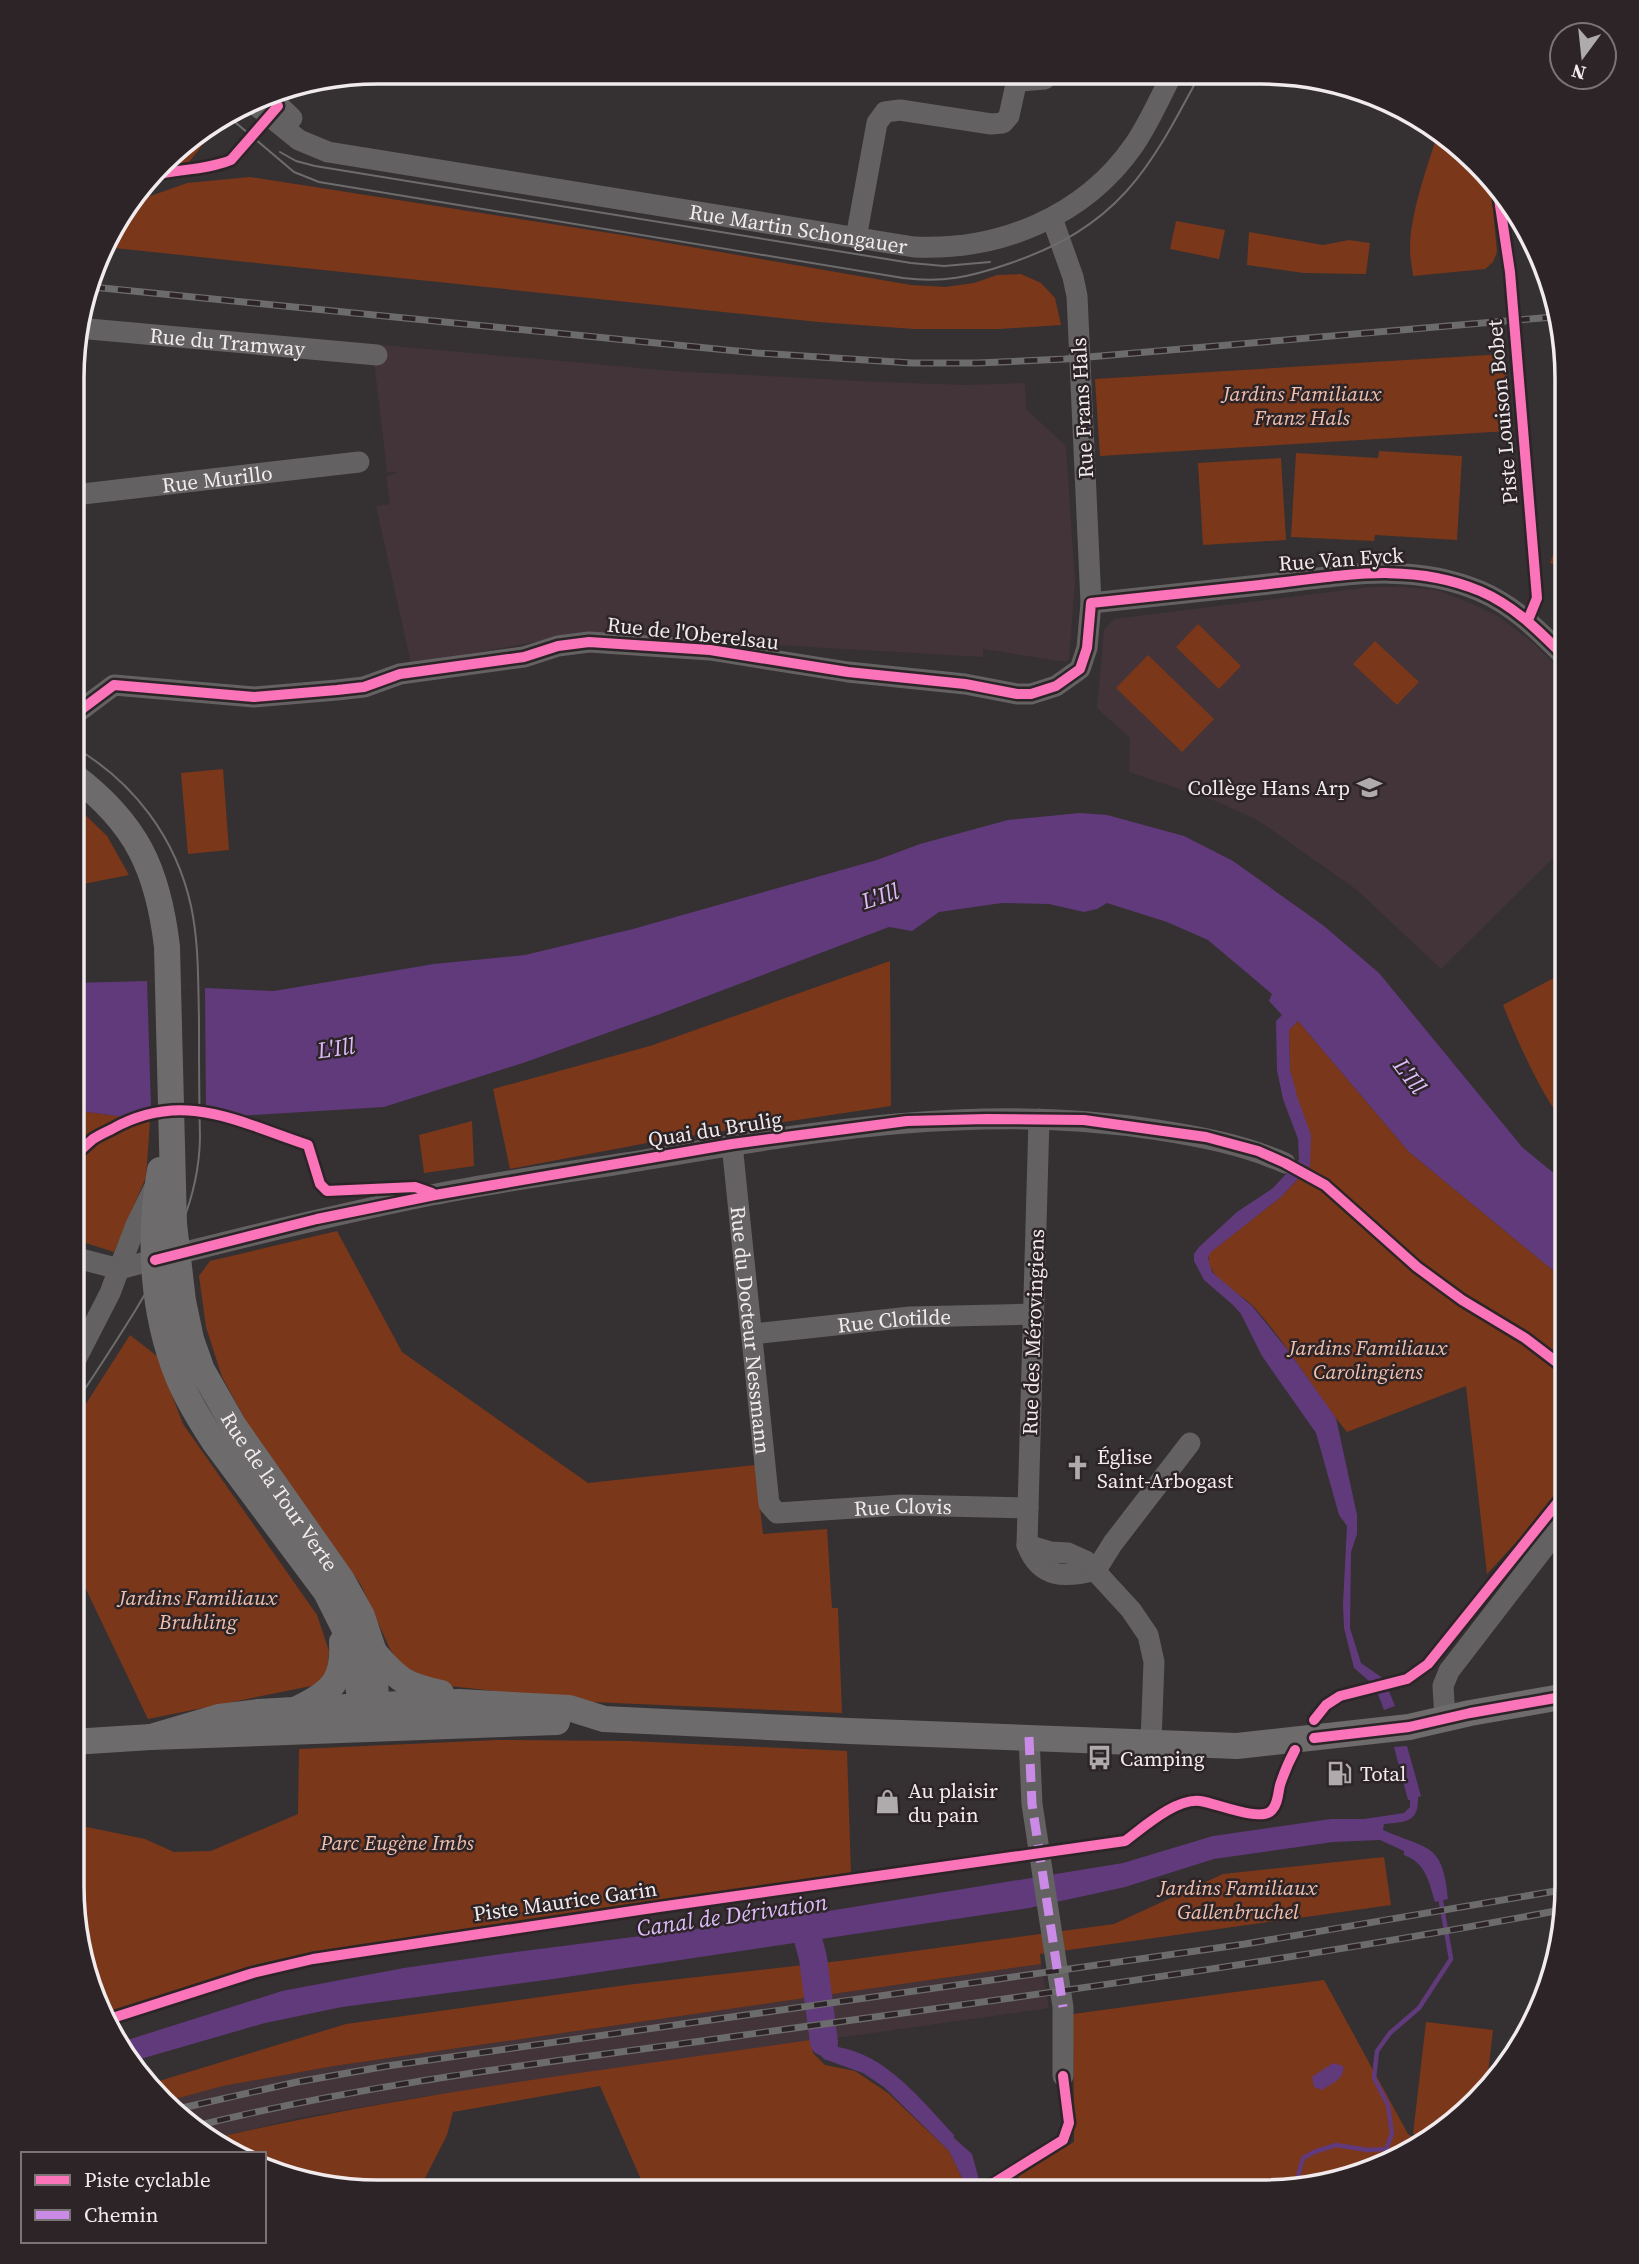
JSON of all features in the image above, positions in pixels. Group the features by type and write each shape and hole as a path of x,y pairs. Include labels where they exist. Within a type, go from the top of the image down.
{"main road":[{"path":"84,785 109,806 130,831 148,865 161,909 167,947 174,1224 166,1257"},
{"path":"84,804 118,833 161,909"},
{"path":"166,1257 153,1221 172,1114"},
{"name":"Rue de la Tour Verte","path":"166,1257 159,1305 173,1363 189,1399 215,1443 326,1592 352,1644 369,1717"},
{"name":"Rue de la Tour Verte","path":"166,1257 183,1301 191,1339 202,1370 234,1426 286,1497 353,1598 362,1616 374,1652 369,1717"},
{"path":"297,1709 318,1699 340,1675 342,1621"},
{"path":"374,1652 399,1679 410,1685 484,1703 569,1708 604,1719"},
{"path":"151,1737 219,1717 297,1709 369,1717 526,1724 604,1719 1237,1746 1389,1730 1555,1698"},
{"path":"84,1741 226,1735 484,1703"}],"street":[{"path":"856,238 874,134 880,117 885,112 900,110 991,124 1003,123 1009,116 1016,84"},
{"name":"Rue Martin Schongauer","path":"260,109 299,140 320,150 856,238 914,247 950,248 1014,234 1052,218 1078,202 1118,166 1147,124 1167,84"},
{"name":"Rue Martin Schongauer","path":"276,103 320,143 352,156"},
{"name":"Rue Frans Hals","path":"1052,218 1077,296 1091,603"},
{"name":"Rue du Tramway","path":"89,329 377,355"},
{"name":"Rue Murillo","path":"84,494 359,462"},
{"name":"Rue Van Eyck","path":"1091,603 1367,573 1421,573 1463,584 1500,602 1528,620 1555,647"},
{"name":"Rue de l'Oberelsau","path":"84,708 114,685 273,696 356,688 400,674 524,657 578,657 641,647 710,650 848,672 1031,694 1056,686 1080,668 1087,648 1091,603"},
{"name":"Quai du Brulig","path":"119,1269 317,1219 435,1195 732,1144 907,1121 1040,1119 1135,1126 1206,1137 1258,1151 1285,1163"},
{"name":"Rue des Mérovingiens","path":"1040,1119 1027,1545 1078,1556 1096,1570 1148,1634 1152,1647 1154,1699 1151,1742"},
{"name":"Rue du Docteur Nessmann","path":"732,1144 769,1504 778,1513"},
{"path":"84,1338 110,1293 160,1173"},
{"path":"84,1260 119,1269"},
{"name":"Rue Clotilde","path":"752,1334 910,1317 1034,1314"},
{"path":"1096,1570 1113,1543 1190,1443"},
{"name":"Rue Clovis","path":"778,1513 901,1505 1028,1508"},
{"path":"1445,1718 1443,1686 1449,1671 1555,1534"},
{"path":"1029,1737 1031,1795 1063,2007 1063,2076"}],"shaded area":[{"path":"372,344 672,371 965,385 1025,383 1026,409 1066,446 1075,582 1069,659 1066,662 983,649 983,657 575,635 411,664 376,506 390,504 386,477 398,472 387,472"},
{"name":"Collège Hans Arp","path":"1370,587 1437,590 1498,616 1532,642 1555,664 1555,856 1441,969 1357,890 1259,821 1218,802 1129,772 1130,738 1097,708 1104,630 1114,619"},
{"path":"1041,1964 1049,2008 420,2097 298,2118 224,2136 175,2099 223,2086 334,2066"}],"green space":[{"path":"207,140 189,162 177,164"},
{"path":"1435,142 1469,170 1492,196 1497,252 1493,262 1485,269 1413,276 1410,252 1412,223"},
{"path":"250,177 616,234 911,285 945,287 974,283 997,275 1021,274 1041,283 1055,298 1061,325 999,329 914,329 818,322 114,248 146,198 187,183"},
{"path":"1176,221 1225,230 1219,259 1170,249"},
{"path":"1249,232 1323,245 1349,240 1370,243 1366,274 1304,273 1247,265"},
{"name":"Jardins Familiaux Franz Hals","path":"1505,354 1509,431 1100,456 1095,379"},
{"path":"1379,451 1462,456 1457,540 1375,535 1374,541 1291,537 1296,453 1378,458"},
{"path":"1281,458 1286,540 1203,545 1198,463"},
{"path":"1555,550 1555,565 1550,563"},
{"path":"1198,624 1241,666 1219,689 1176,647"},
{"path":"1375,641 1419,682 1397,705 1353,664"},
{"path":"1148,655 1214,719 1182,752 1116,688"},
{"path":"223,769 229,850 188,854 181,773"},
{"path":"84,814 107,836 129,875 84,884"},
{"path":"890,961 891,1106 663,1140 510,1169 493,1089 650,1046"},
{"path":"1555,977 1555,1110 1531,1069 1503,1005"},
{"name":"Jardins Familiaux Carolingiens","path":"1298,1021 1409,1152 1555,1272 1555,1500 1487,1574 1466,1386 1347,1432 1267,1322 1248,1301 1223,1283 1211,1269 1210,1252 1281,1197 1310,1166 1290,1070 1289,1030"},
{"path":"151,1108 146,1177 114,1252 84,1242 84,1111 125,1117"},
{"path":"472,1121 474,1166 424,1173 419,1135"},
{"path":"337,1231 402,1352 588,1483 755,1465 763,1534 827,1529 832,1608 838,1608 842,1713 591,1702 441,1685 400,1664 390,1649 361,1585 247,1423 222,1377 206,1327 199,1276 210,1261"},
{"name":"Jardins Familiaux Bruhling","path":"130,1335 157,1356 183,1424 317,1615 329,1651 326,1683 148,1719 84,1585 84,1407"},
{"name":"Parc Eugène Imbs","path":"497,1740 629,1741 847,1751 851,1874 312,1952 113,2013 94,1962 87,1924 84,1826 145,1839 174,1852 211,1851 298,1814 299,1749"},
{"name":"Jardins Familiaux Gallenbruchel","path":"1384,1857 1391,1905 1040,1954 1041,1964 334,2066 223,2086 175,2099 158,2081 346,2024 626,1985 848,1960 1114,1924 1223,1874"},
{"path":"1324,1980 1408,2134 1413,2137 1373,2158 1337,2170 1299,2177 1261,2180 1018,2180 1020,2173 1074,2142 1073,2014"},
{"path":"1426,2022 1493,2030 1488,2072 1455,2107 1418,2134 1413,2134"},
{"path":"810,2040 813,2053 825,2065 855,2071 888,2093 949,2151 963,2180 641,2180 600,2086 453,2112 447,2135 424,2180 359,2179 302,2170 266,2158 266,2152 252,2152 224,2136 356,2109 583,2072"}],"water":[{"name":"L'Ill","path":"1080,813 1107,815 1184,836 1233,861 1324,926 1379,973 1522,1147 1555,1174 1555,1272 1409,1152 1298,1021 1289,1030 1290,1070 1311,1135 1310,1166 1281,1197 1211,1252 1208,1258 1212,1272 1252,1306 1287,1349 1336,1418 1357,1515 1357,1534 1351,1552 1350,1628 1361,1663 1384,1679 1395,1706 1384,1710 1375,1686 1354,1668 1344,1628 1347,1526 1339,1515 1316,1433 1262,1356 1241,1314 1204,1280 1194,1261 1194,1254 1199,1247 1237,1212 1273,1188 1299,1160 1298,1139 1283,1099 1277,1070 1276,1021 1282,1015 1269,1001 1272,994 1208,940 1167,922 1107,903 1084,912 1049,904 1002,903 939,912 912,931 889,927 523,1063 384,1107 236,1116 206,1106 151,1108 125,1117 84,1111 84,983 147,981 205,988 274,991 434,964 525,955 633,929 1008,820"},
{"path":"1407,1746 1421,1796 1418,1797 1416,1812 1409,1820 1384,1824 1383,1830 1422,1846 1437,1857 1446,1880 1448,1899 1435,1902 1426,1874 1417,1863 1404,1855 1404,1851 1380,1840 1333,1842 1214,1859 1125,1887 1029,1908 553,1979 342,2007 265,2023 141,2059 128,2040 282,1991 404,1968 798,1916 1123,1863 1213,1836 1331,1819 1364,1819 1404,1813 1410,1807 1410,1800 1394,1747"},
{"path":"834,2039 838,2047 872,2059 888,2069 916,2094 954,2138 972,2154 979,2180 963,2180 949,2151 884,2087 863,2073 824,2059 819,2054 816,2041"},
{"path":"1333,2063 1343,2066 1340,2077 1322,2090 1314,2087 1312,2077"}],"pier":[{"path":"147,981 205,988 206,1106 151,1108"}],"waterway":[{"path":"1298,2177 1303,2158 1314,2152 1336,2145 1368,2150 1386,2149 1392,2134 1388,2105 1374,2078 1377,2051 1390,2033 1419,2008 1451,1959 1440,1896"},
{"name":"Canal de Dérivation","path":"805,1928 813,1958 824,2042"}],"tram line":[{"path":"234,121 294,172 319,182 903,278 944,279 994,269 1046,249 1078,232 1104,213 1146,167 1195,84"},
{"path":"280,152 296,161 315,166 911,263 944,266 990,262"},
{"path":"84,753 115,777 149,814 175,857 184,881 194,920 197,948 200,1137 194,1185 180,1228 135,1311 84,1390"}],"railway":[{"path":"99,288 757,353 912,363 1065,359 1548,317"},
{"path":"185,2107 297,2082 387,2066 1245,1944 1555,1891"},
{"path":"206,2124 322,2098 453,2076 1142,1979 1553,1911"}],"marked path":[{"path":"1029,1737 1032,1804 1063,2007"}],"cycle path":[{"path":"167,173 231,160 278,106"},
{"name":"Piste Louison Bobet","path":"1500,208 1510,272 1537,598 1528,620"},
{"path":"84,708 114,685 254,697 337,690 364,687 400,674 524,657 558,646 589,642 710,650 848,672 1031,694 1056,686 1080,669 1087,648 1091,603 1371,573 1426,576 1480,591 1516,612 1555,647"},
{"path":"84,1148 95,1138 138,1117 163,1111 210,1113 308,1145 320,1184 327,1191 415,1187 432,1193"},
{"path":"155,1260 317,1219 435,1195 732,1144 907,1121 1084,1120 1206,1137 1258,1151 1285,1163 1325,1185 1417,1267 1555,1361"},
{"path":"1314,1720 1326,1705 1340,1696 1407,1679 1428,1664 1555,1506"},
{"path":"1314,1738 1409,1727 1555,1698"},
{"name":"Piste Maurice Garin","path":"115,2017 253,1973 313,1959 1125,1841 1161,1815 1191,1801 1207,1802 1249,1813 1266,1813 1276,1805 1282,1781 1295,1750"},
{"path":"999,2180 1063,2140 1069,2123 1063,2076"}],"place":[{"name":"Collège Hans Arp","path":"1370,787"},
{"name":"Église Saint-Arbogast","path":"1077,1468"},
{"name":"Camping","path":"1100,1758"},
{"name":"Total","path":"1340,1773"},
{"name":"Au plaisir du pain","path":"888,1802"}]}
